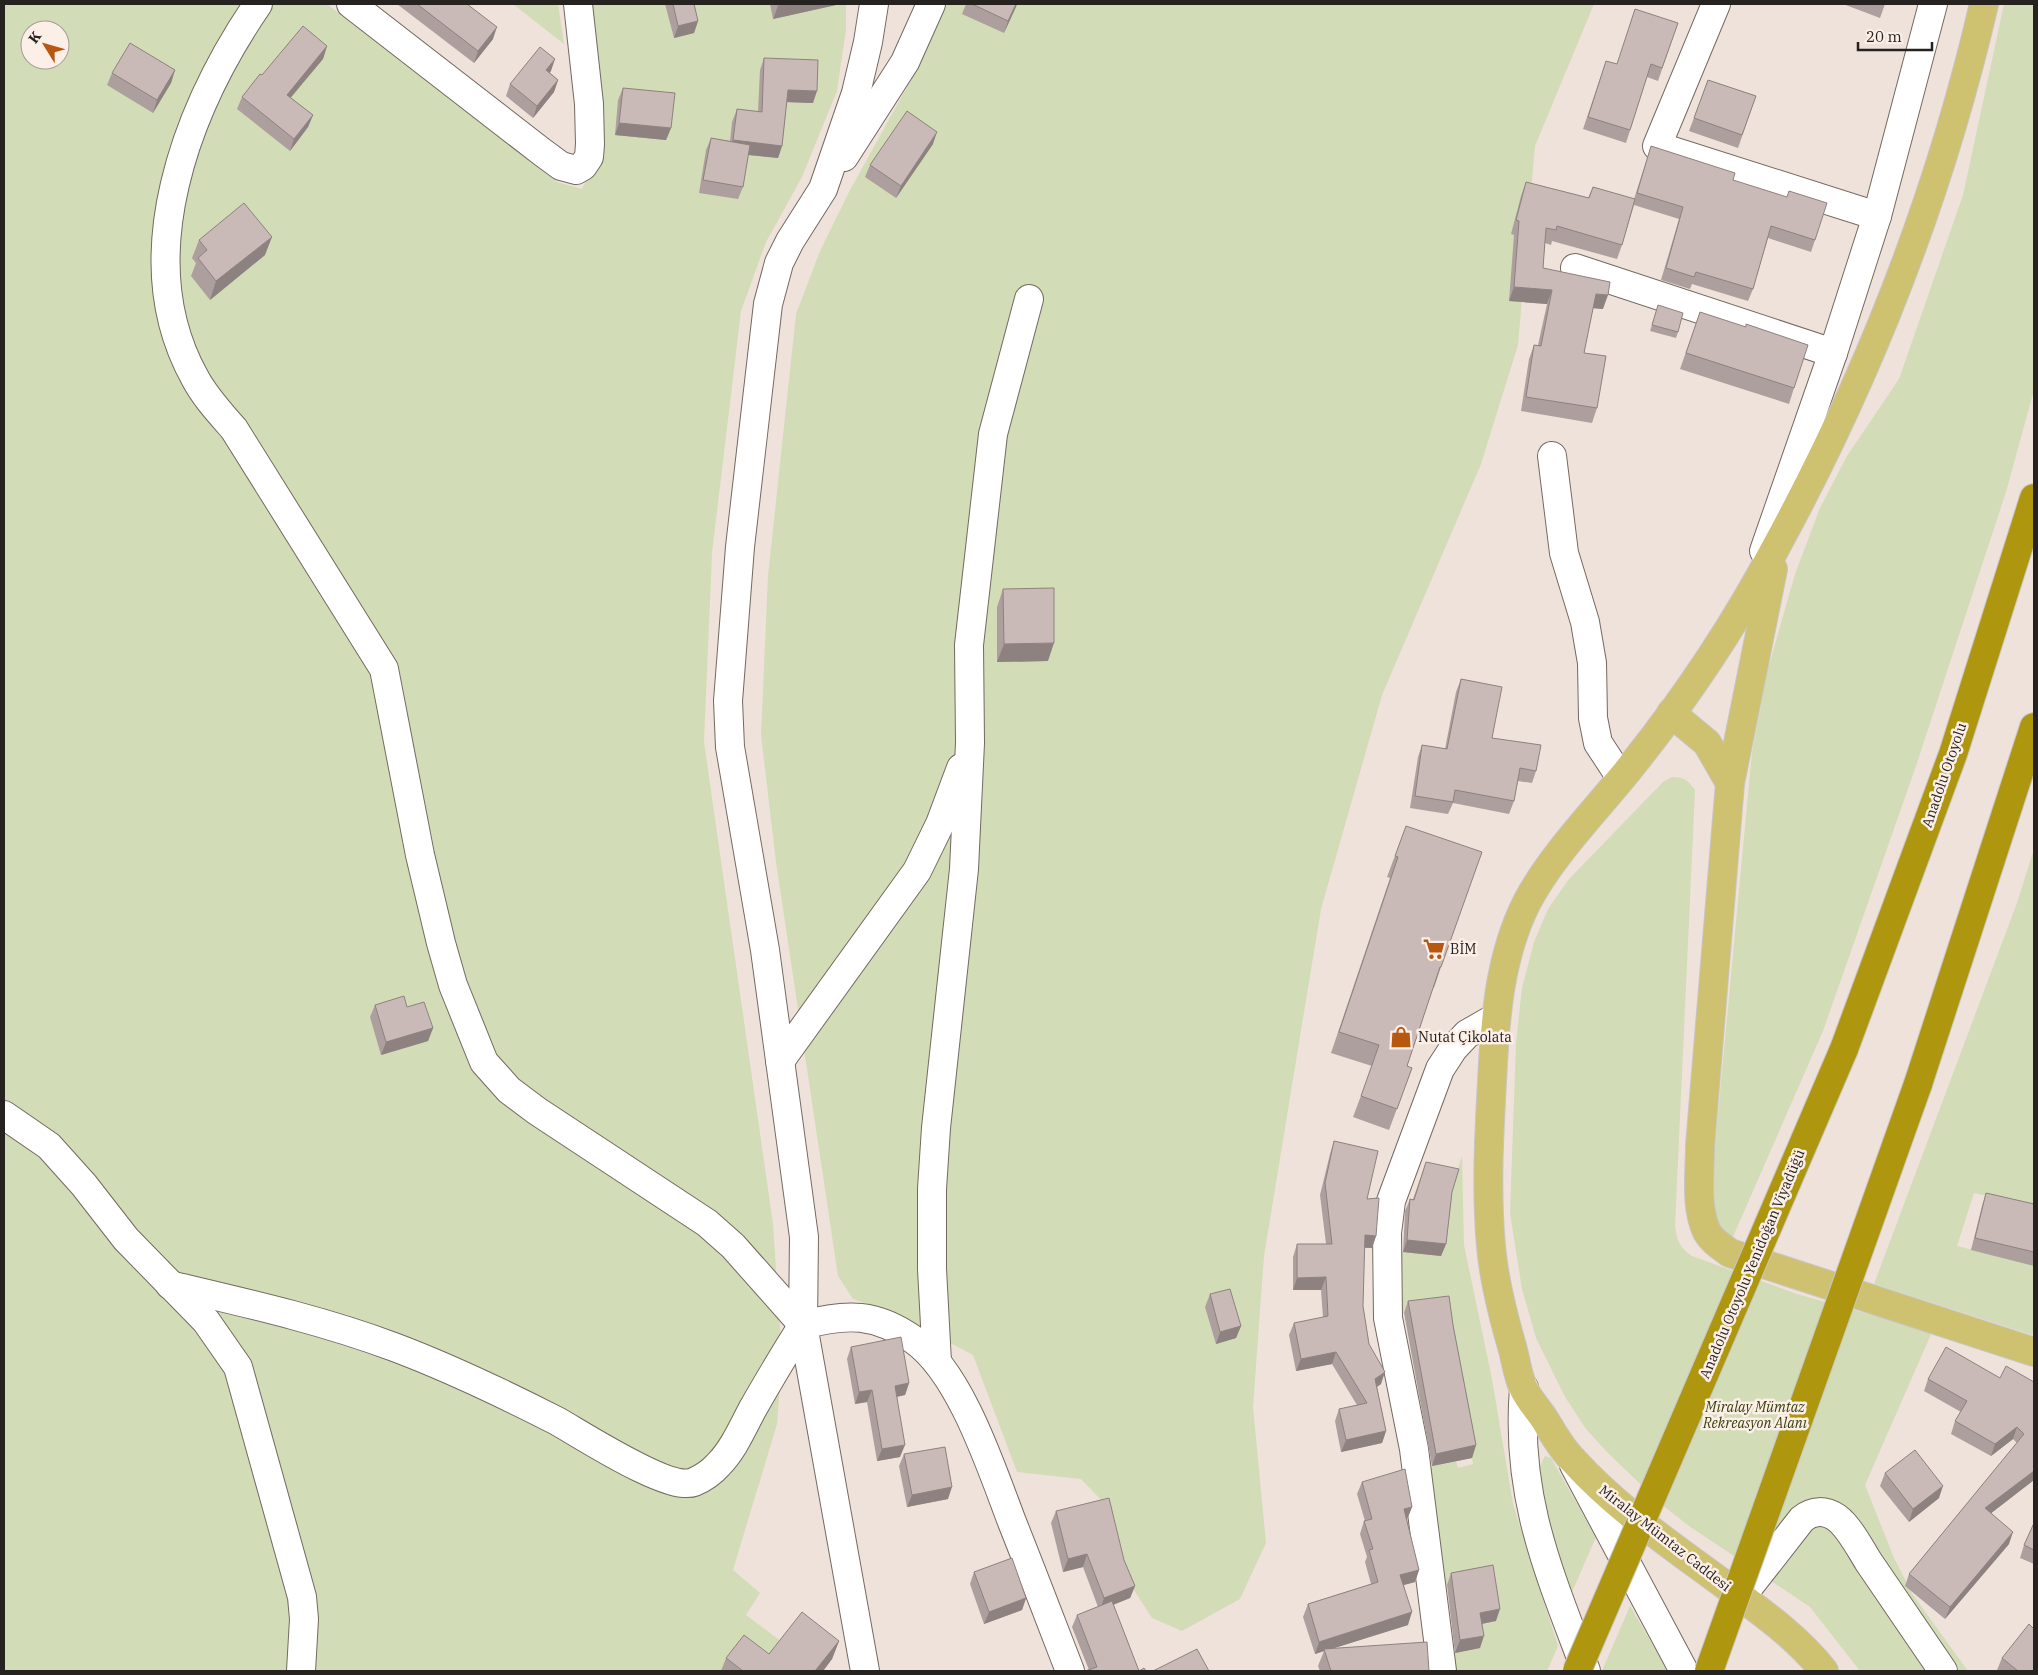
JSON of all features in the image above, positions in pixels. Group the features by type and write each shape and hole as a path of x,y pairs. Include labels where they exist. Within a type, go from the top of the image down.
{"highway":[{"name":"Anadolu Otoyolu","path":"1844,1049 1953,754 2034,498"},
{"path":"1709,1671 1918,1084 2034,726"},
{"name":"Anadolu Otoyolu Yenidoğan Viyadüğü","path":"1577,1671 1844,1049"}],"main road":[{"path":"1984,5 1952,129 1905,271 1874,348 1842,419 1779,543 1730,782 1700,1146 1700,1199 1708,1233 1730,1253 2034,1352"},
{"name":"Miralay Mümtaz Caddesi","path":"1779,543 1718,648 1671,713 1560,854 1526,903 1510,948 1501,981 1495,1018 1489,1124 1491,1250 1498,1294 1524,1388 1569,1456 1612,1499 1741,1597 1801,1646 1824,1671"},
{"path":"1671,713 1707,743 1730,782"}],"street":[{"path":"258,4 237,34 212,80 190,136 168,220 166,290 172,321 184,353 195,378 212,404 234,429 384,669 420,856 441,942 453,985 484,1062 509,1090 537,1111 707,1223 733,1246 803,1326"},
{"path":"351,4 542,152 561,166 576,170 583,166 589,157 590,144 589,104 578,4"},
{"path":"823,189 856,93 868,42 874,4"},
{"path":"865,1671 803,1326 804,1237 765,950 730,746 730,658 761,349 768,304 779,263 823,189 905,62 931,4"},
{"path":"1716,4 1657,146 1877,216"},
{"path":"1748,598 1833,353 1877,216 1933,4"},
{"path":"1576,268 1833,353"},
{"path":"937,1362 932,1269 932,1189 936,1128 964,869 970,742 969,646 993,434 1029,299"},
{"path":"1552,456 1564,552 1585,622 1592,663 1592,718 1598,743 1621,778"},
{"path":"780,1061 917,871 940,824 970,742"},
{"path":"1442,1671 1414,1449 1388,1318 1386,1233 1391,1201 1440,1069 1453,1049 1467,1034 1495,1018"},
{"path":"4,1116 49,1146 84,1185 126,1239 206,1321 225,1345 238,1367 247,1392 269,1483 302,1598 304,1619 301,1671"},
{"path":"170,1286 295,1315 394,1347 490,1388 672,1482 691,1484 706,1477 719,1465 732,1448 782,1358 803,1326 834,1317 862,1318 891,1327 907,1336 937,1362 982,1446 1070,1671"},
{"path":"1524,1388 1521,1447 1533,1522 1547,1568 1586,1671"},
{"path":"1569,1456 1684,1671"},
{"path":"1741,1597 1802,1519 1809,1513 1818,1511 1828,1513 1838,1519 1943,1671"}],"green space":[{"path":"4,4 327,4 557,182 582,189 603,146 590,6 596,4 846,4 846,29 837,91 802,177 766,242 741,311 712,553 704,742 773,1224 782,1358 777,1424 733,1570 760,1593 746,1615 821,1671 4,1671"},
{"path":"513,4 558,4 564,44"},
{"path":"947,4 1594,4 1535,146 1518,345 1481,464 1382,695 1321,909 1264,1256 1253,1407 1266,1543 1240,1599 1182,1631 1152,1618 1128,1581 1103,1502 1081,1479 1017,1472 973,1355 887,1310 853,1299 838,1276 776,862 761,735 768,576 796,314 820,251 850,190 907,87"},
{"path":"2004,4 2034,4 2034,390 2006,492 1916,766 1823,1031 1732,1239 1714,1219 1711,1188 1752,752 1768,669 1795,574 1820,508 1847,456 1899,379 1963,195"},
{"name":"Miralay Mümtaz Rekreasyon Alanı","path":"1672,777 1685,780 1695,790 1675,1226 1678,1240 1682,1247 1692,1256 1797,1294 1932,1332 1865,1485 1894,1558 1913,1595 1968,1671 1860,1671 1810,1607 1689,1526 1661,1504 1607,1452 1586,1429 1565,1397 1536,1338 1522,1289 1510,1213 1516,1043 1522,988 1534,942 1548,909 1569,879 1663,782"},
{"path":"2034,849 2034,1207 1974,1193 1957,1246 2034,1265 2034,1328 2032,1335 1874,1284 2017,903"},
{"path":"1462,1156 1464,1245 1492,1379 1513,1504 1558,1646 1547,1671 1455,1671 1455,1653 1480,1648 1476,1625 1495,1622 1488,1578 1444,1586 1428,1467 1456,1461 1458,1468 1473,1464 1444,1308 1402,1313 1397,1288 1395,1251 1441,1256 1448,1201"},
{"path":"1545,1456 1551,1458 1596,1537 1572,1592 1553,1543 1537,1472"},
{"path":"1630,1606 1668,1671 1602,1671"}],"building":[{"path":"417,4 467,4 497,27 478,51"},
{"path":"673,4 694,4 698,21 678,26"},
{"path":"972,4 1016,4 1008,21"},
{"path":"1635,9 1678,23 1662,68 1651,64 1630,130 1588,117 1606,61 1617,64"},
{"path":"303,26 327,46 287,95 313,115 294,139 242,97"},
{"path":"130,43 175,70 157,100 112,73"},
{"path":"540,47 555,59 546,70 558,80 537,106 510,84"},
{"path":"764,58 818,60 817,91 788,90 782,146 733,140 737,109 762,112"},
{"path":"1708,80 1756,96 1742,135 1694,118"},
{"path":"623,88 675,93 671,128 619,123"},
{"path":"907,111 937,132 901,186 870,165"},
{"path":"711,138 750,145 743,187 703,180"},
{"path":"1651,146 1735,173 1733,180 1787,197 1789,191 1827,203 1815,240 1771,226 1753,289 1696,272 1694,277 1666,268 1683,207 1637,193"},
{"path":"1526,182 1589,198 1593,187 1635,199 1622,245 1557,226 1556,230 1546,228 1543,268 1610,282 1608,295 1596,294 1584,353 1606,356 1597,408 1526,397 1534,345 1541,346 1552,290 1514,287 1519,221 1516,220"},
{"path":"244,203 272,237 216,281 198,258 207,250 199,240"},
{"path":"1658,305 1683,313 1678,332 1652,325"},
{"path":"1700,312 1746,327 1746,324 1808,345 1794,388 1686,353"},
{"path":"1054,588 1054,643 1004,644 1003,589"},
{"path":"1461,679 1502,687 1492,738 1541,745 1536,771 1520,768 1514,801 1455,790 1453,802 1415,796 1422,745 1447,749"},
{"path":"1406,826 1482,852 1440,967 1407,1066 1412,1068 1397,1109 1361,1096 1379,1045 1339,1032 1398,857 1395,856"},
{"path":"404,996 407,1007 424,1002 433,1028 386,1042 375,1005"},
{"path":"1334,1141 1378,1151 1367,1199 1379,1198 1376,1236 1365,1235 1363,1306 1369,1344 1385,1372 1375,1379 1386,1431 1346,1440 1339,1409 1367,1403 1336,1352 1301,1359 1294,1323 1328,1316 1326,1277 1297,1278 1297,1244 1332,1244 1325,1183"},
{"path":"1426,1162 1459,1169 1452,1192 1446,1244 1407,1240 1410,1199 1414,1200"},
{"path":"1986,1193 2034,1204 2034,1252 1975,1238"},
{"path":"1230,1289 1241,1326 1220,1332 1210,1294"},
{"path":"1449,1296 1476,1445 1436,1454 1408,1301"},
{"path":"901,1337 909,1383 895,1386 905,1445 882,1449 872,1390 859,1392 851,1347"},
{"path":"1946,1347 2000,1378 2006,1366 2034,1382 2034,1471 1985,1508 2013,1532 1950,1607 1909,1574 2024,1434 2017,1427 1995,1444 1955,1421 1967,1401 1928,1379"},
{"path":"945,1447 952,1487 912,1495 904,1454"},
{"path":"1915,1450 1943,1486 1913,1509 1885,1473"},
{"path":"1405,1469 1412,1507 1404,1509 1419,1570 1400,1575 1412,1612 1319,1642 1308,1604 1378,1582 1369,1550 1373,1549 1364,1521 1372,1519 1362,1482"},
{"path":"1109,1498 1124,1560 1135,1586 1104,1598 1087,1554 1068,1559 1056,1511"},
{"path":"2034,1523 2034,1550 2024,1545"},
{"path":"1012,1558 1026,1598 989,1612 974,1572"},
{"path":"1493,1565 1500,1609 1480,1613 1484,1636 1460,1640 1451,1573"},
{"path":"1112,1601 1139,1671 1085,1671 1097,1667 1077,1615"},
{"path":"802,1612 839,1641 815,1671 743,1671 726,1658 744,1635 769,1654"},
{"path":"2029,1624 2034,1629 2034,1671 2018,1671 2002,1658"},
{"path":"1427,1642 1429,1671 1331,1671 1324,1649"},
{"path":"1197,1649 1209,1671 1153,1671"}],"place":[{"name":"BİM","path":"1434,949"},
{"name":"Nutat Çikolata","path":"1401,1037"}]}
